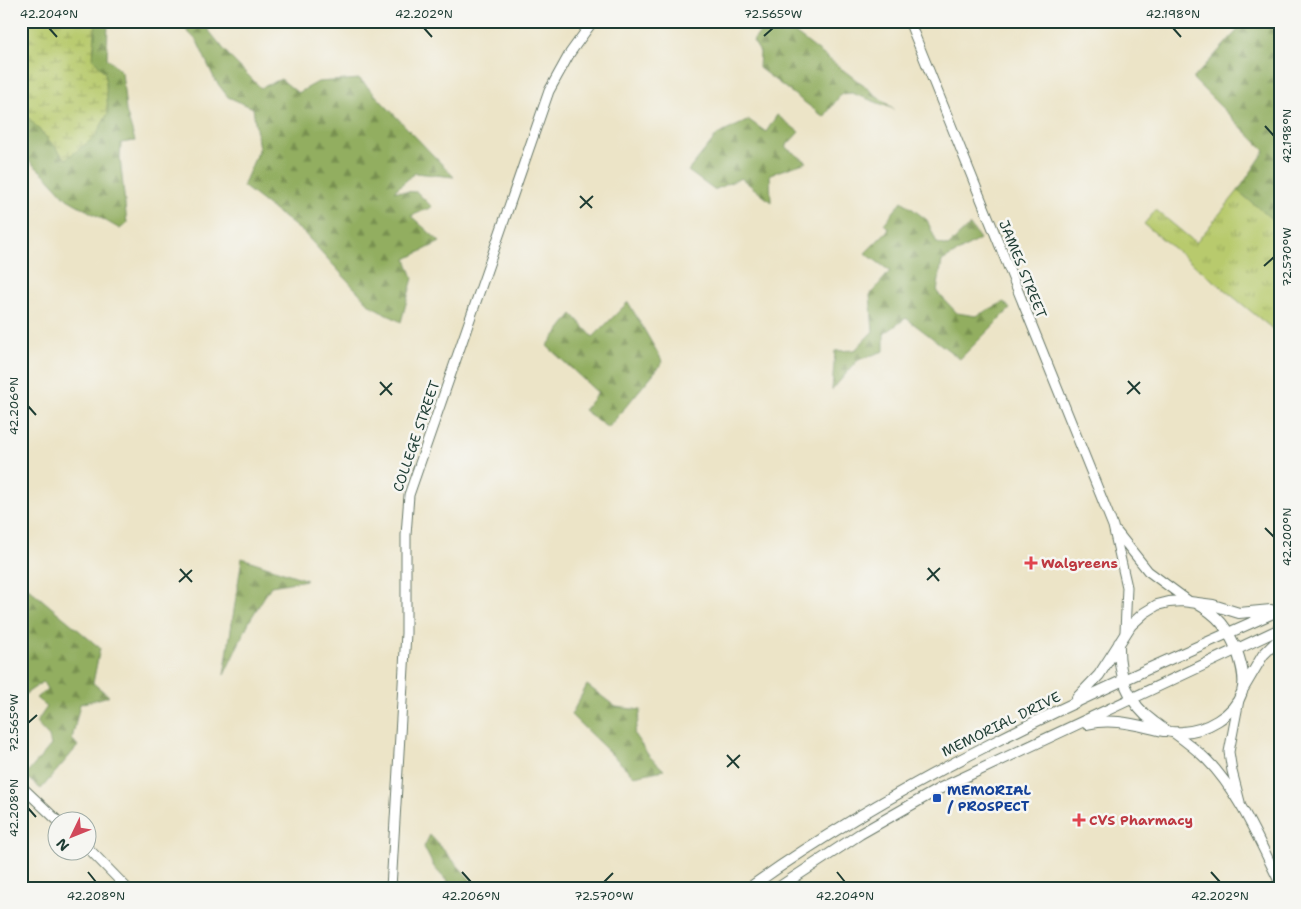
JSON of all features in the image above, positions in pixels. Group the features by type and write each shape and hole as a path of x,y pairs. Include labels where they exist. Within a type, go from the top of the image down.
{"main road":[{"name":"COLLEGE STREET","path":"391,888 406,632 406,527 409,495 549,91 566,60 593,21"},
{"name":"JAMES STREET","path":"909,21 1113,526 1126,578 1125,632"},
{"name":"JAMES STREET","path":"1113,526 1132,553 1148,571 1193,603"},
{"path":"1058,711 1090,687 1103,670 1125,632 1137,618 1157,605 1175,601 1220,606 1239,613 1280,610"},
{"path":"1193,603 1211,612 1222,622 1236,649 1242,669 1241,694 1229,752 1240,805"},
{"name":"MEMORIAL DRIVE","path":"749,888 801,851 870,808 938,770 1058,711 1280,610"},
{"path":"778,888 860,834 939,789 1064,729 1280,630"},
{"path":"1064,729 1104,721 1126,723 1170,732 1199,730 1213,724 1228,712 1241,694 1263,655 1280,638"},
{"path":"1119,643 1119,663 1132,699 1142,712 1210,764 1240,805 1280,883"},
{"path":"21,786 48,812"},
{"path":"98,859 126,888"}],"green space":[{"path":"21,21 96,21 93,58 105,73 108,113 95,137 66,159 25,114 21,106"},
{"path":"96,21 108,21 107,58 122,72 126,111 135,141 121,143 120,158 127,223 120,229 67,199 45,175 21,154 21,106 25,114 66,159 105,73 93,59"},
{"path":"177,21 201,21 231,58 261,88 281,79 298,93 318,82 360,79 454,177 415,173 394,191 417,192 432,207 411,216 440,242 406,259 413,278 401,322 370,305 304,233 243,186 259,149 253,108 228,97 215,80 197,41"},
{"path":"1246,21 1280,21 1280,226 1238,191 1265,151 1193,79"},
{"path":"764,27 790,29 894,109 852,93 841,94 824,117 759,68 760,52 753,41"},
{"path":"777,115 799,132 785,147 807,162 770,174 771,202 741,178 714,190 688,171 717,135 749,120 766,132"},
{"path":"1238,191 1280,226 1280,335 1144,224 1156,210 1196,243"},
{"path":"902,201 927,220 937,243 948,246 970,225 980,239 942,261 937,292 957,313 976,316 1004,302 1010,309 960,359 906,318 884,334 884,351 858,360 832,390 835,351 855,350 873,331 870,295 890,271 865,253 889,229 884,224"},
{"path":"628,302 663,362 608,428 584,410 598,393 547,346 572,314 593,337"},
{"path":"242,558 307,580 271,586 250,620 224,675"},
{"path":"21,582 100,648 93,683 109,696 80,704 72,739 78,746 41,789 25,776 51,745 49,737 36,723 47,707 36,698 47,689 43,682 21,697"},
{"path":"587,685 616,707 641,710 634,734 649,756 664,770 634,776 571,715"},
{"path":"430,835 478,888 453,888 434,867 424,847"}],"place":[{"name":"Walgreens","path":"1031,563"},
{"name":"MEMORIAL / PROSPECT","path":"937,798"},
{"name":"CVS Pharmacy","path":"1079,820"}]}
